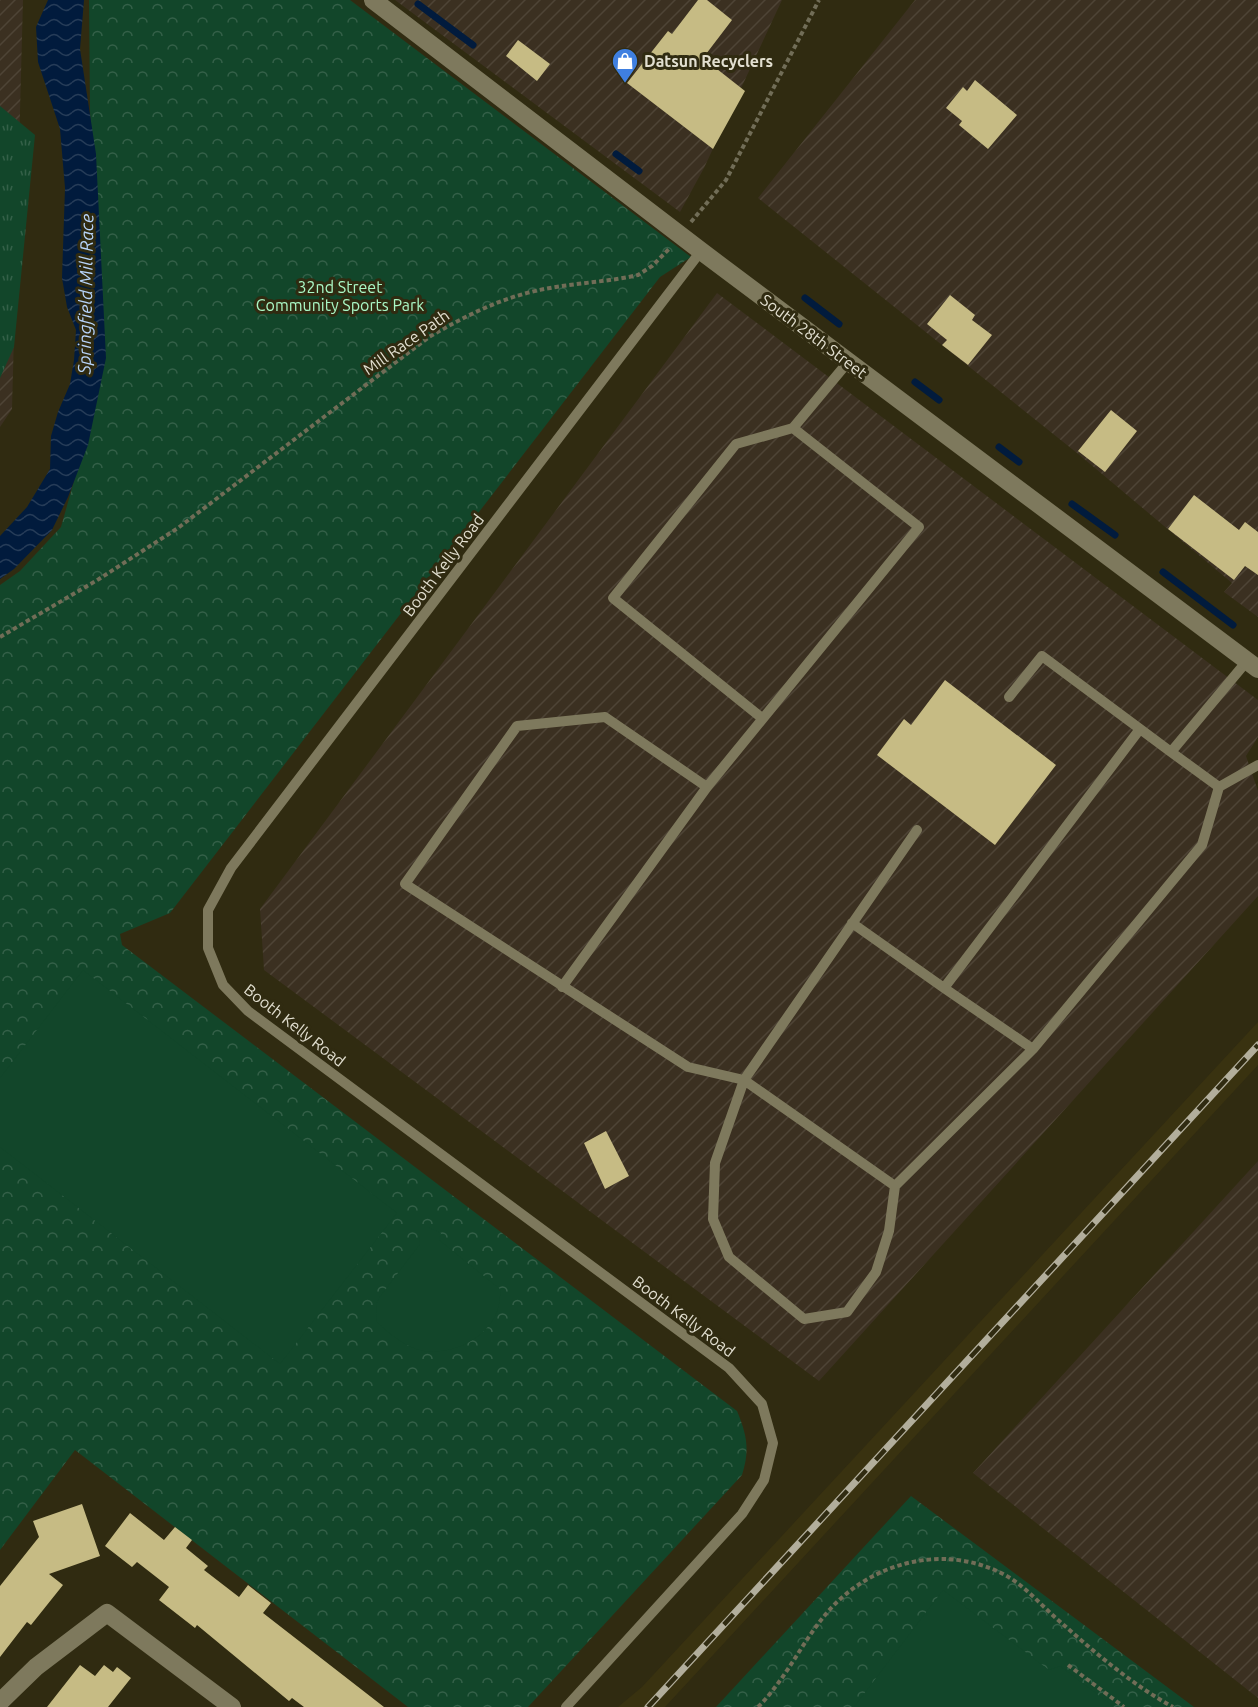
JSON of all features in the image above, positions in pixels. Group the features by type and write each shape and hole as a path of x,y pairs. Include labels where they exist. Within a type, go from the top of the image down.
{"street":[{"name":"South 28th Street","path":"373,0 701,251 1252,665"},
{"path":"0,1702 36,1667 107,1613 232,1707"}],"lane":[{"name":"Booth Kelly Road","path":"566,1707 742,1514 764,1480 772,1443 762,1404 729,1368 248,1011 223,985 208,948 208,910 231,868 701,251"},
{"path":"762,718 613,598 736,444 793,428 848,362"},
{"path":"562,987 707,787 920,527 793,428"},
{"path":"1009,697 1042,656 1220,787"},
{"path":"1171,752 1252,665"},
{"path":"707,787 605,717 517,726 405,884 688,1067 744,1080 895,1186"},
{"path":"944,988 1140,729"},
{"path":"917,830 744,1080 715,1163 713,1219 729,1257 804,1319 847,1312 876,1272 889,1231 895,1186 1033,1049 1202,845 1220,787 1258,765"},
{"path":"852,923 1033,1049"}],"path":[{"name":"Mill Race Path","path":"0,637 99,579 178,528 429,337 473,312 506,299 533,292 638,274 658,260 726,180 819,0"},
{"path":"758,1707 782,1680 813,1632 838,1601 890,1568 927,1558 960,1560 1006,1576 1028,1591 1104,1660 1173,1707"},
{"path":"1068,1665 1124,1707"}],"shaded area":[{"path":"0,0 23,0 12,409 0,427"},
{"name":"Datsun Recyclers","path":"395,0 782,0 704,168 680,212"},
{"path":"915,0 1258,0 1258,617 1224,592 1232,583 1077,453 758,198"},
{"path":"717,293 1258,700 1258,737 1246,756 1258,791 1258,896 819,1381 264,970 260,909"},
{"path":"1258,1022 1258,1065 665,1707 618,1707 642,1687"},
{"path":"1258,1161 1258,1698 973,1473"}],"green space":[{"name":"32nd Street Community Sports Park","path":"89,0 350,0 691,257 660,277 170,913 120,934 122,945 737,1411 746,1443 746,1458 742,1475 528,1707 408,1707 75,1450 0,1550 0,585 20,571 61,527 78,467 101,358 90,111"},
{"path":"0,106 35,135 14,347 0,378"},
{"path":"83,970 397,1213 280,1364 0,1147 0,1078"},
{"path":"427,1227 441,1233 439,1240 500,1289 495,1317 487,1328 466,1344 452,1349 424,1351 411,1347 393,1336 377,1322 376,1305 379,1298 420,1244 419,1235"},
{"path":"911,1496 1194,1707 716,1707"},
{"path":"943,1590 1049,1670 1060,1666 1114,1707 854,1707"}],"water":[{"name":"Springfield Mill Race","path":"48,0 84,0 80,49 96,154 106,358 88,445 68,497 52,530 14,569 0,579 0,536 27,507 50,469 51,436 70,384 74,360 76,330 67,307 62,278 65,188 60,129 38,62 36,27"}],"building":[{"name":"Datsun Recyclers","path":"698,0 707,0 732,20 703,58 745,91 713,149 627,83 668,31 672,34"},
{"path":"518,40 550,64 537,81 506,56"},
{"path":"975,80 1017,115 988,149 959,125 962,121 946,108 963,87 967,91"},
{"path":"950,295 975,315 972,320 992,335 968,365 942,345 947,340 927,324"},
{"path":"1111,410 1137,431 1105,472 1078,451"},
{"path":"1194,495 1239,530 1245,522 1258,532 1258,575 1245,566 1234,580 1168,529"},
{"path":"945,680 1056,765 995,845 877,755 904,719 911,725"},
{"path":"606,1131 629,1176 605,1189 584,1143"},
{"path":"82,1504 100,1556 49,1574 63,1585 31,1625 27,1622 0,1657 0,1586 39,1537 33,1521"},
{"path":"130,1513 164,1540 175,1527 192,1540 186,1548 208,1566 204,1570 239,1597 248,1585 271,1603 263,1613 384,1707 304,1707 292,1698 289,1701 197,1625 195,1628 159,1600 169,1587 137,1562 132,1567 105,1546"},
{"path":"80,1665 95,1676 104,1665 113,1672 117,1667 131,1678 108,1707 47,1707"}],"waterway":[{"path":"418,4 473,45"},
{"path":"616,154 639,171"},
{"path":"805,298 839,324"},
{"path":"915,382 939,400"},
{"path":"999,447 1019,462"},
{"path":"1072,504 1115,535"},
{"path":"1163,572 1233,625"}],"railway":[{"path":"648,1707 1258,1045"}],"place":[{"name":"Datsun Recyclers","path":"625,84"}]}
